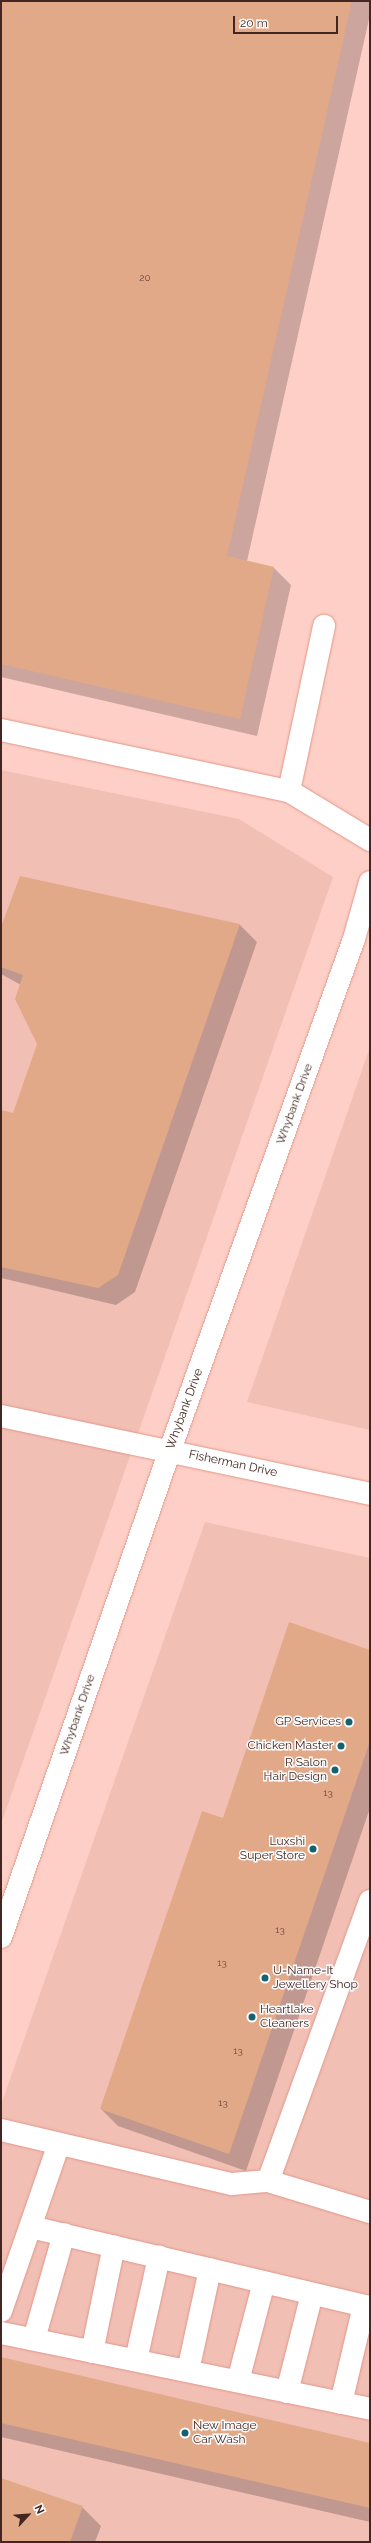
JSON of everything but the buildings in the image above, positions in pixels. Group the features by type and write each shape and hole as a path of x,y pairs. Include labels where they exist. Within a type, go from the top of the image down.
{"street":[{"path":"289,791 324,626"},
{"path":"1,730 289,791 370,840"},
{"name":"Whybank Drive","path":"1,1937 170,1450 354,939 370,882"},
{"name":"Fisherman Drive","path":"1,1416 170,1450 370,1494"},
{"path":"268,2181 370,1901"},
{"path":"1,2130 58,2146 232,2184 268,2181 370,2212"},
{"path":"1,2311 58,2146"},
{"path":"31,2227 367,2307 341,2403"},
{"path":"34,2339 64,2234"},
{"path":"92,2352 114,2246"},
{"path":"136,2360 159,2257"},
{"path":"188,2371 210,2269"},
{"path":"238,2381 264,2282"},
{"path":"287,2392 312,2294"},
{"path":"1,2333 370,2409"}],"shaded area":[{"path":"1,770 239,819 333,877 1,1824"},
{"path":"370,1047 370,1430 247,1402"},
{"path":"205,1522 370,1558 370,2542 1,2542 1,2105"}],"place":[{"name":"GP Services","path":"349,1722"},
{"name":"Chicken Master","path":"341,1746"},
{"name":"R Salon Hair Design","path":"335,1770"},
{"name":"Luxshi Super Store","path":"313,1849"},
{"name":"U=Name=It Jewellery Shop","path":"265,1978"},
{"name":"Heartlake Cleaners","path":"252,2017"},
{"name":"New Image Car Wash","path":"185,2433"}]}
